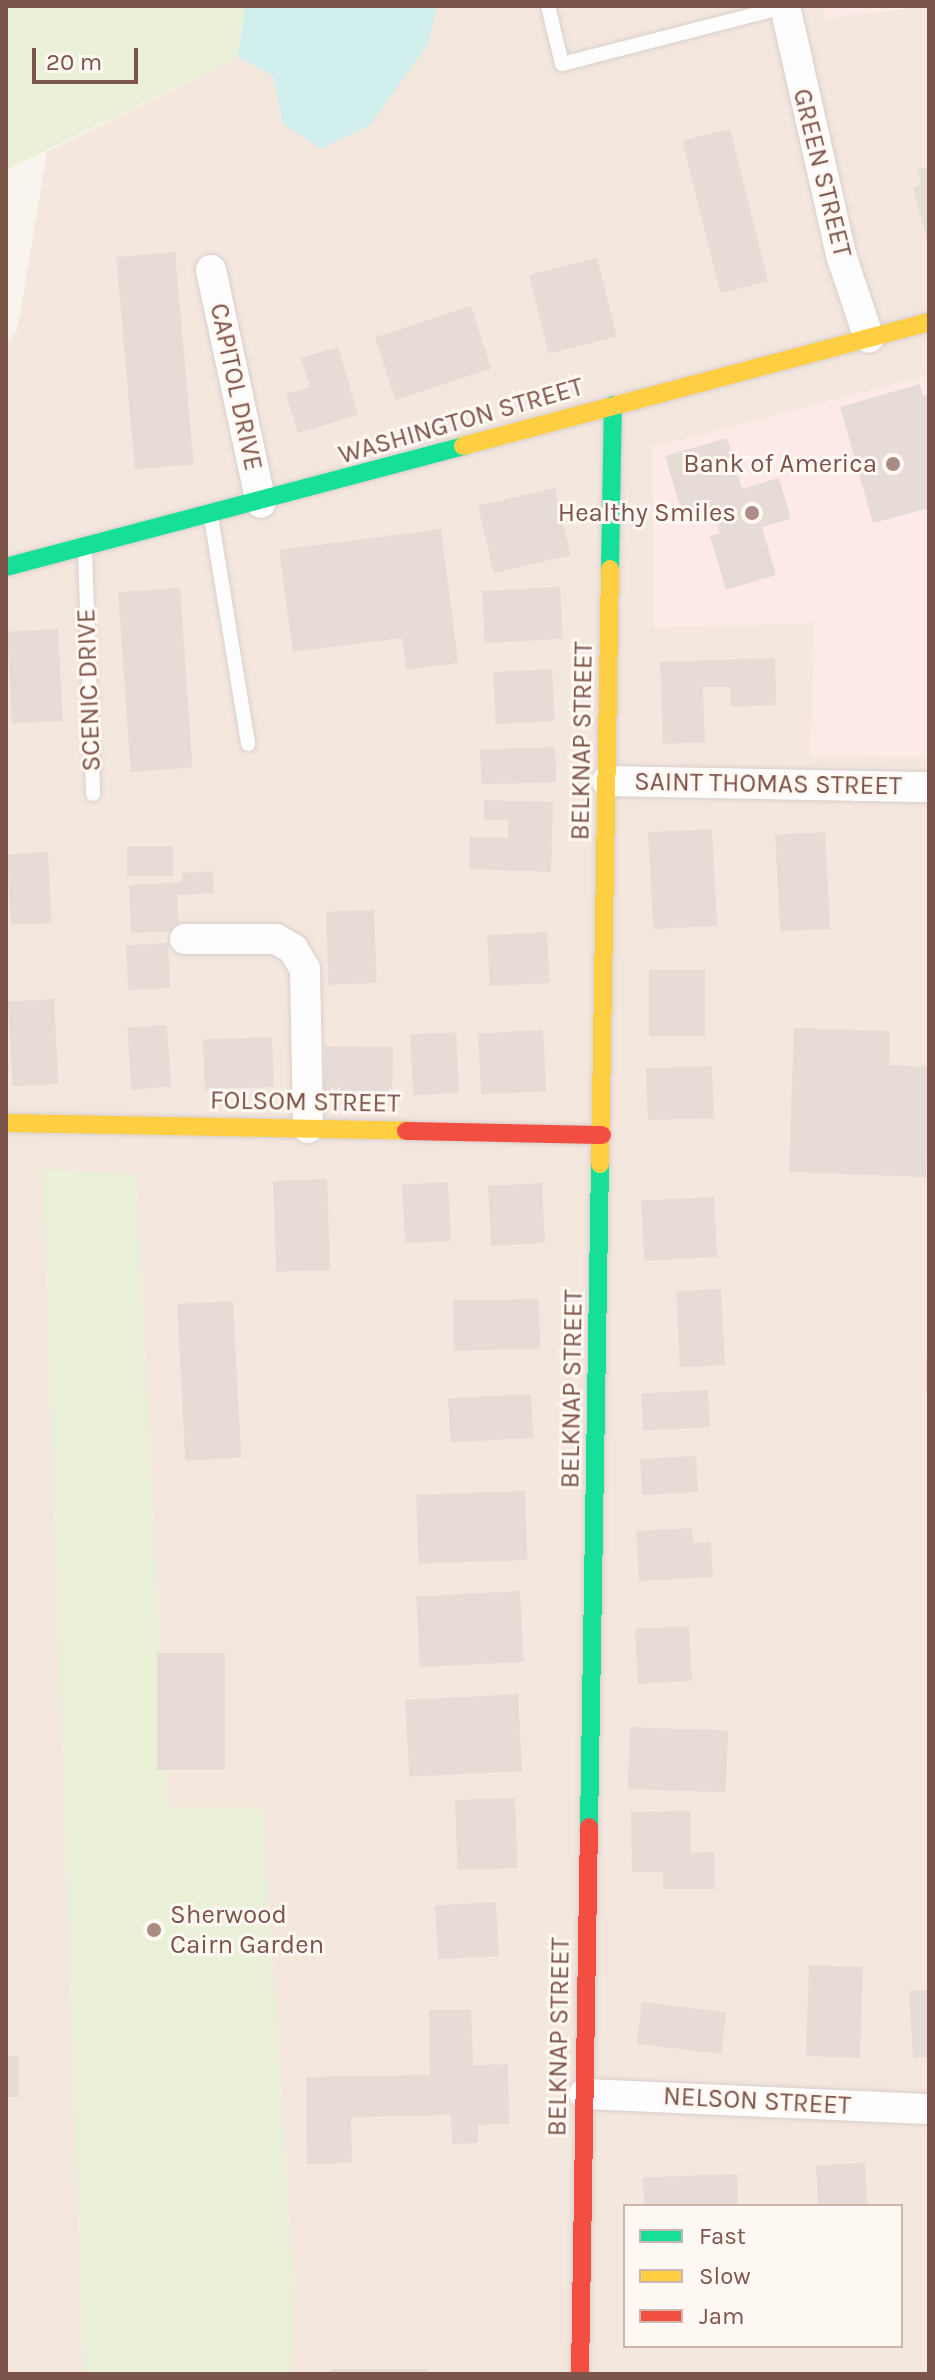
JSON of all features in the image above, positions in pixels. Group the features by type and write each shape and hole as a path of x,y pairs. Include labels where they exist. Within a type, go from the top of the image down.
{"street":[{"name":"GREEN STREET","path":"786,6 842,258 869,338"},
{"name":"CAPITOL DRIVE","path":"211,270 261,503"},
{"name":"WASHINGTON STREET","path":"6,567 211,517 613,405 929,322"},
{"name":"BELKNAP STREET","path":"580,2374 613,405"},
{"name":"SAINT THOMAS STREET","path":"607,781 929,787"},
{"path":"185,939 276,939 293,949 305,969 308,1128"},
{"name":"FOLSOM STREET","path":"6,1123 602,1135"},
{"name":"NELSON STREET","path":"584,2094 929,2109"}],"lane":[{"path":"548,6 562,64 786,6"},
{"path":"211,517 248,744"},
{"name":"SCENIC DRIVE","path":"85,549 93,794"}],"shaded area":[{"path":"437,6 824,6 826,18 929,6 929,375 652,448 655,626 814,623 811,755 929,757 929,2374 6,2374 6,344 17,331 47,152 238,57 273,76 283,124 428,44"},
{"path":"824,6 913,6 826,19"},
{"path":"929,375 929,757 811,756 814,623 654,627 652,447"}],"green space":[{"path":"6,6 245,6 238,57 6,170"},
{"path":"43,1169 136,1174 168,1807 263,1807 293,2278 291,2374 84,2374"}],"water":[{"path":"245,6 437,6 428,44 370,125 321,149 283,124 273,76 238,57"}],"building":[{"path":"730,129 768,281 720,293 682,141"},
{"path":"929,167 928,244 913,187 921,185 918,170"},
{"path":"175,252 194,464 135,469 116,257"},
{"path":"597,258 617,337 549,354 529,275"},
{"path":"471,306 491,369 395,400 375,337"},
{"path":"338,347 358,415 298,433 286,394 310,387 301,358"},
{"name":"Bank of America","path":"920,384 923,396 929,394 929,508 873,523 840,407"},
{"name":"Healthy Smiles","path":"727,438 742,489 779,478 791,519 762,527 776,575 726,590 710,536 720,533 712,509 683,517 665,456"},
{"path":"555,488 571,555 494,573 478,506"},
{"path":"441,529 458,663 406,670 402,638 293,652 279,550"},
{"path":"560,587 563,639 485,643 482,591"},
{"path":"180,588 193,768 131,772 118,592"},
{"path":"58,629 63,721 12,724 7,632"},
{"path":"775,658 776,705 731,707 730,687 703,687 705,742 663,744 660,662"},
{"path":"552,669 555,721 496,724 493,672"},
{"path":"555,747 556,782 481,785 480,750"},
{"path":"484,800 553,802 551,872 469,869 470,837 508,838 508,820 484,820"},
{"path":"712,829 717,926 653,929 648,832"},
{"path":"825,832 830,929 780,931 775,835"},
{"path":"127,846 173,846 173,876 127,876"},
{"path":"48,852 52,923 11,925 7,854"},
{"path":"213,871 214,893 177,895 179,931 131,933 129,885 182,882 182,873"},
{"path":"374,910 377,983 329,985 326,912"},
{"path":"547,932 550,983 490,986 487,935"},
{"path":"168,943 170,988 128,990 126,945"},
{"path":"649,970 705,970 705,1036 649,1036"},
{"path":"54,999 58,1084 13,1086 8,1001"},
{"path":"167,1025 171,1087 131,1090 127,1028"},
{"path":"794,1028 890,1031 889,1065 929,1067 926,1177 789,1172"},
{"path":"543,1030 546,1091 481,1094 478,1033"},
{"path":"456,1032 459,1093 413,1095 410,1034"},
{"path":"272,1037 274,1087 205,1089 203,1039"},
{"path":"325,1046 393,1047 392,1092 324,1091"},
{"path":"712,1066 714,1118 648,1120 646,1068"},
{"path":"327,1179 330,1270 276,1272 273,1181"},
{"path":"448,1182 451,1241 405,1243 402,1184"},
{"path":"542,1183 545,1243 491,1246 488,1186"},
{"path":"714,1197 717,1257 644,1261 641,1201"},
{"path":"721,1289 725,1365 680,1367 676,1291"},
{"path":"539,1299 540,1349 454,1350 453,1301"},
{"path":"233,1301 241,1458 185,1461 177,1304"},
{"path":"926,1358 929,1358 929,1392 926,1392"},
{"path":"708,1390 710,1427 643,1430 641,1394"},
{"path":"531,1394 533,1438 450,1442 448,1398"},
{"path":"696,1456 698,1492 642,1495 640,1459"},
{"path":"525,1491 527,1560 418,1564 416,1495"},
{"path":"692,1528 693,1543 711,1542 713,1577 639,1581 636,1531"},
{"path":"520,1591 524,1662 420,1667 416,1596"},
{"path":"689,1626 692,1681 638,1684 635,1629"},
{"path":"157,1653 225,1653 225,1770 157,1770"},
{"path":"518,1694 522,1771 409,1777 405,1700"},
{"path":"630,1727 728,1730 726,1792 628,1789"},
{"path":"515,1798 517,1868 457,1870 455,1800"},
{"path":"690,1811 691,1853 714,1852 715,1889 663,1889 663,1872 632,1872 631,1812"},
{"path":"496,1902 499,1956 438,1959 435,1905"},
{"path":"809,1965 863,1967 860,2058 806,2056"},
{"path":"929,1990 929,2057 913,2058 909,1991"},
{"path":"642,2002 726,2012 721,2054 637,2044"},
{"path":"429,2010 471,2010 473,2065 508,2064 509,2124 478,2125 478,2143 452,2144 451,2115 351,2117 352,2163 307,2164 306,2077 430,2075"},
{"path":"6,2056 19,2056 19,2097 6,2097"},
{"path":"865,2163 867,2204 818,2204 816,2166"},
{"path":"737,2174 738,2204 644,2204 643,2177"},
{"path":"331,2369 427,2369 427,2374 331,2374"}],"traffic: fast":[{"path":"610,569 613,405"},
{"path":"6,567 463,446"},
{"path":"589,1827 600,1164"}],"traffic: slow":[{"path":"463,446 929,322"},
{"path":"600,1164 610,569"},
{"path":"6,1123 406,1131"}],"traffic: jam":[{"path":"406,1131 602,1135"},
{"path":"580,2374 589,1827"}],"place":[{"name":"Bank of America","path":"893,464"},
{"name":"Healthy Smiles","path":"752,513"},
{"name":"Sherwood Cairn Garden","path":"154,1930"}]}
